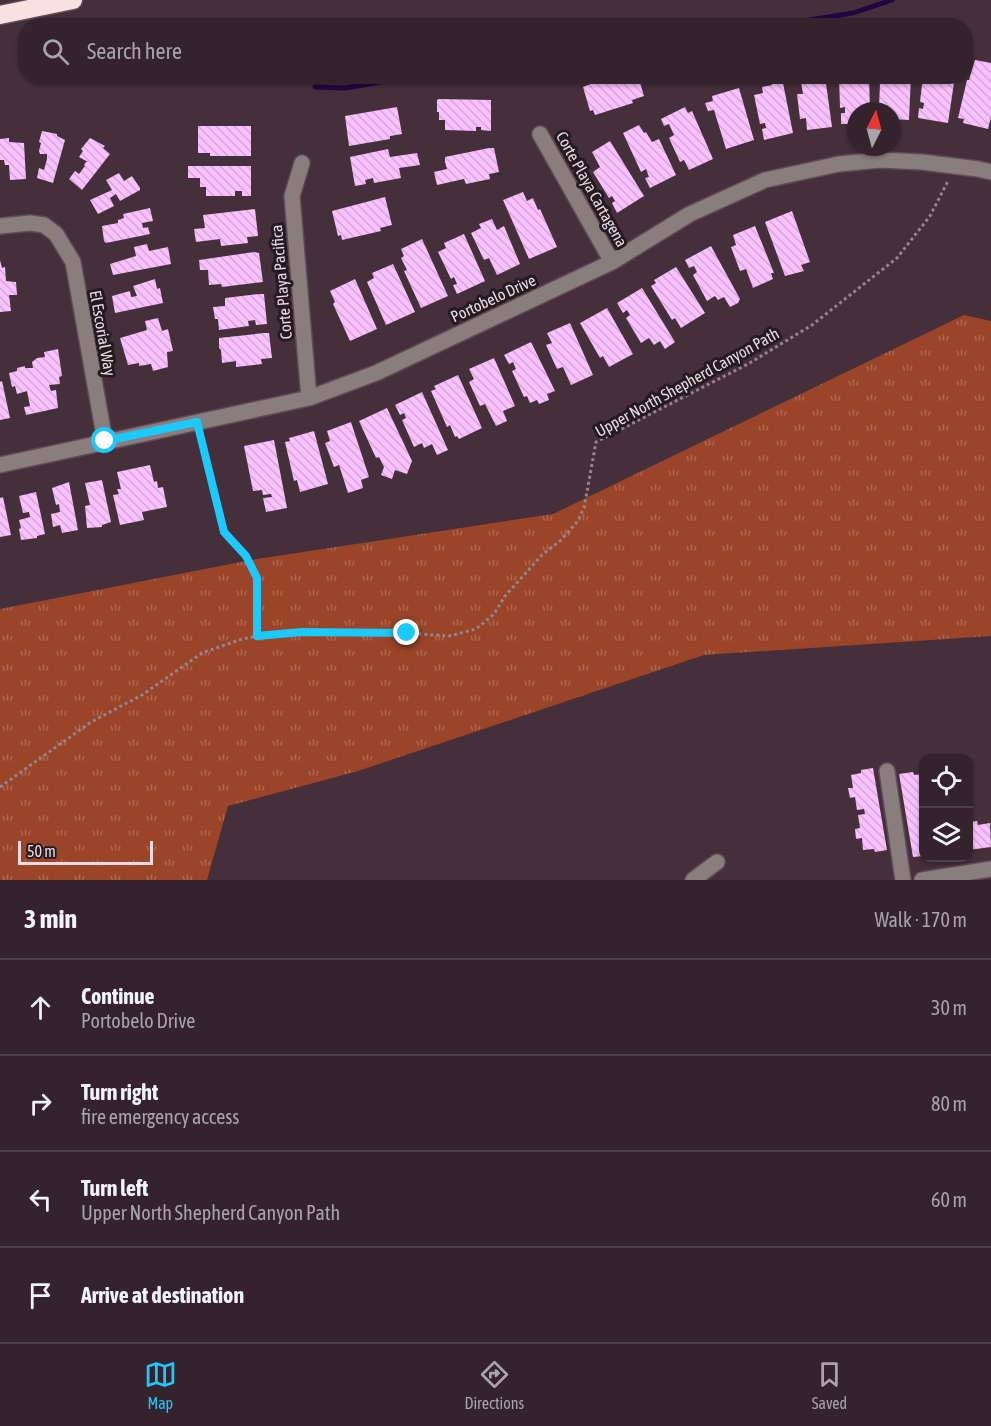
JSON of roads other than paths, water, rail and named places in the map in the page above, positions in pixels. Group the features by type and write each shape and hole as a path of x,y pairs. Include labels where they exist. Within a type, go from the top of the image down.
{"highway":[{"path":"0,15 73,0"}],"street":[{"name":"Corte Playa Cartagena","path":"540,134 612,262"},
{"name":"Portobelo Drive","path":"0,465 309,398 376,373 612,262 697,210 765,180 839,164 876,160 921,162 991,172"},
{"name":"Corte Playa Pacifica","path":"302,163 292,196 309,398"},
{"name":"El Escorial Way","path":"0,226 30,223 44,225 56,234 73,262 105,441"},
{"path":"887,771 903,880"},
{"path":"693,880 717,862"},
{"path":"922,880 991,870"}],"waterway":[{"path":"822,18 853,13 892,0"},
{"path":"315,87 345,88 369,84"}]}
